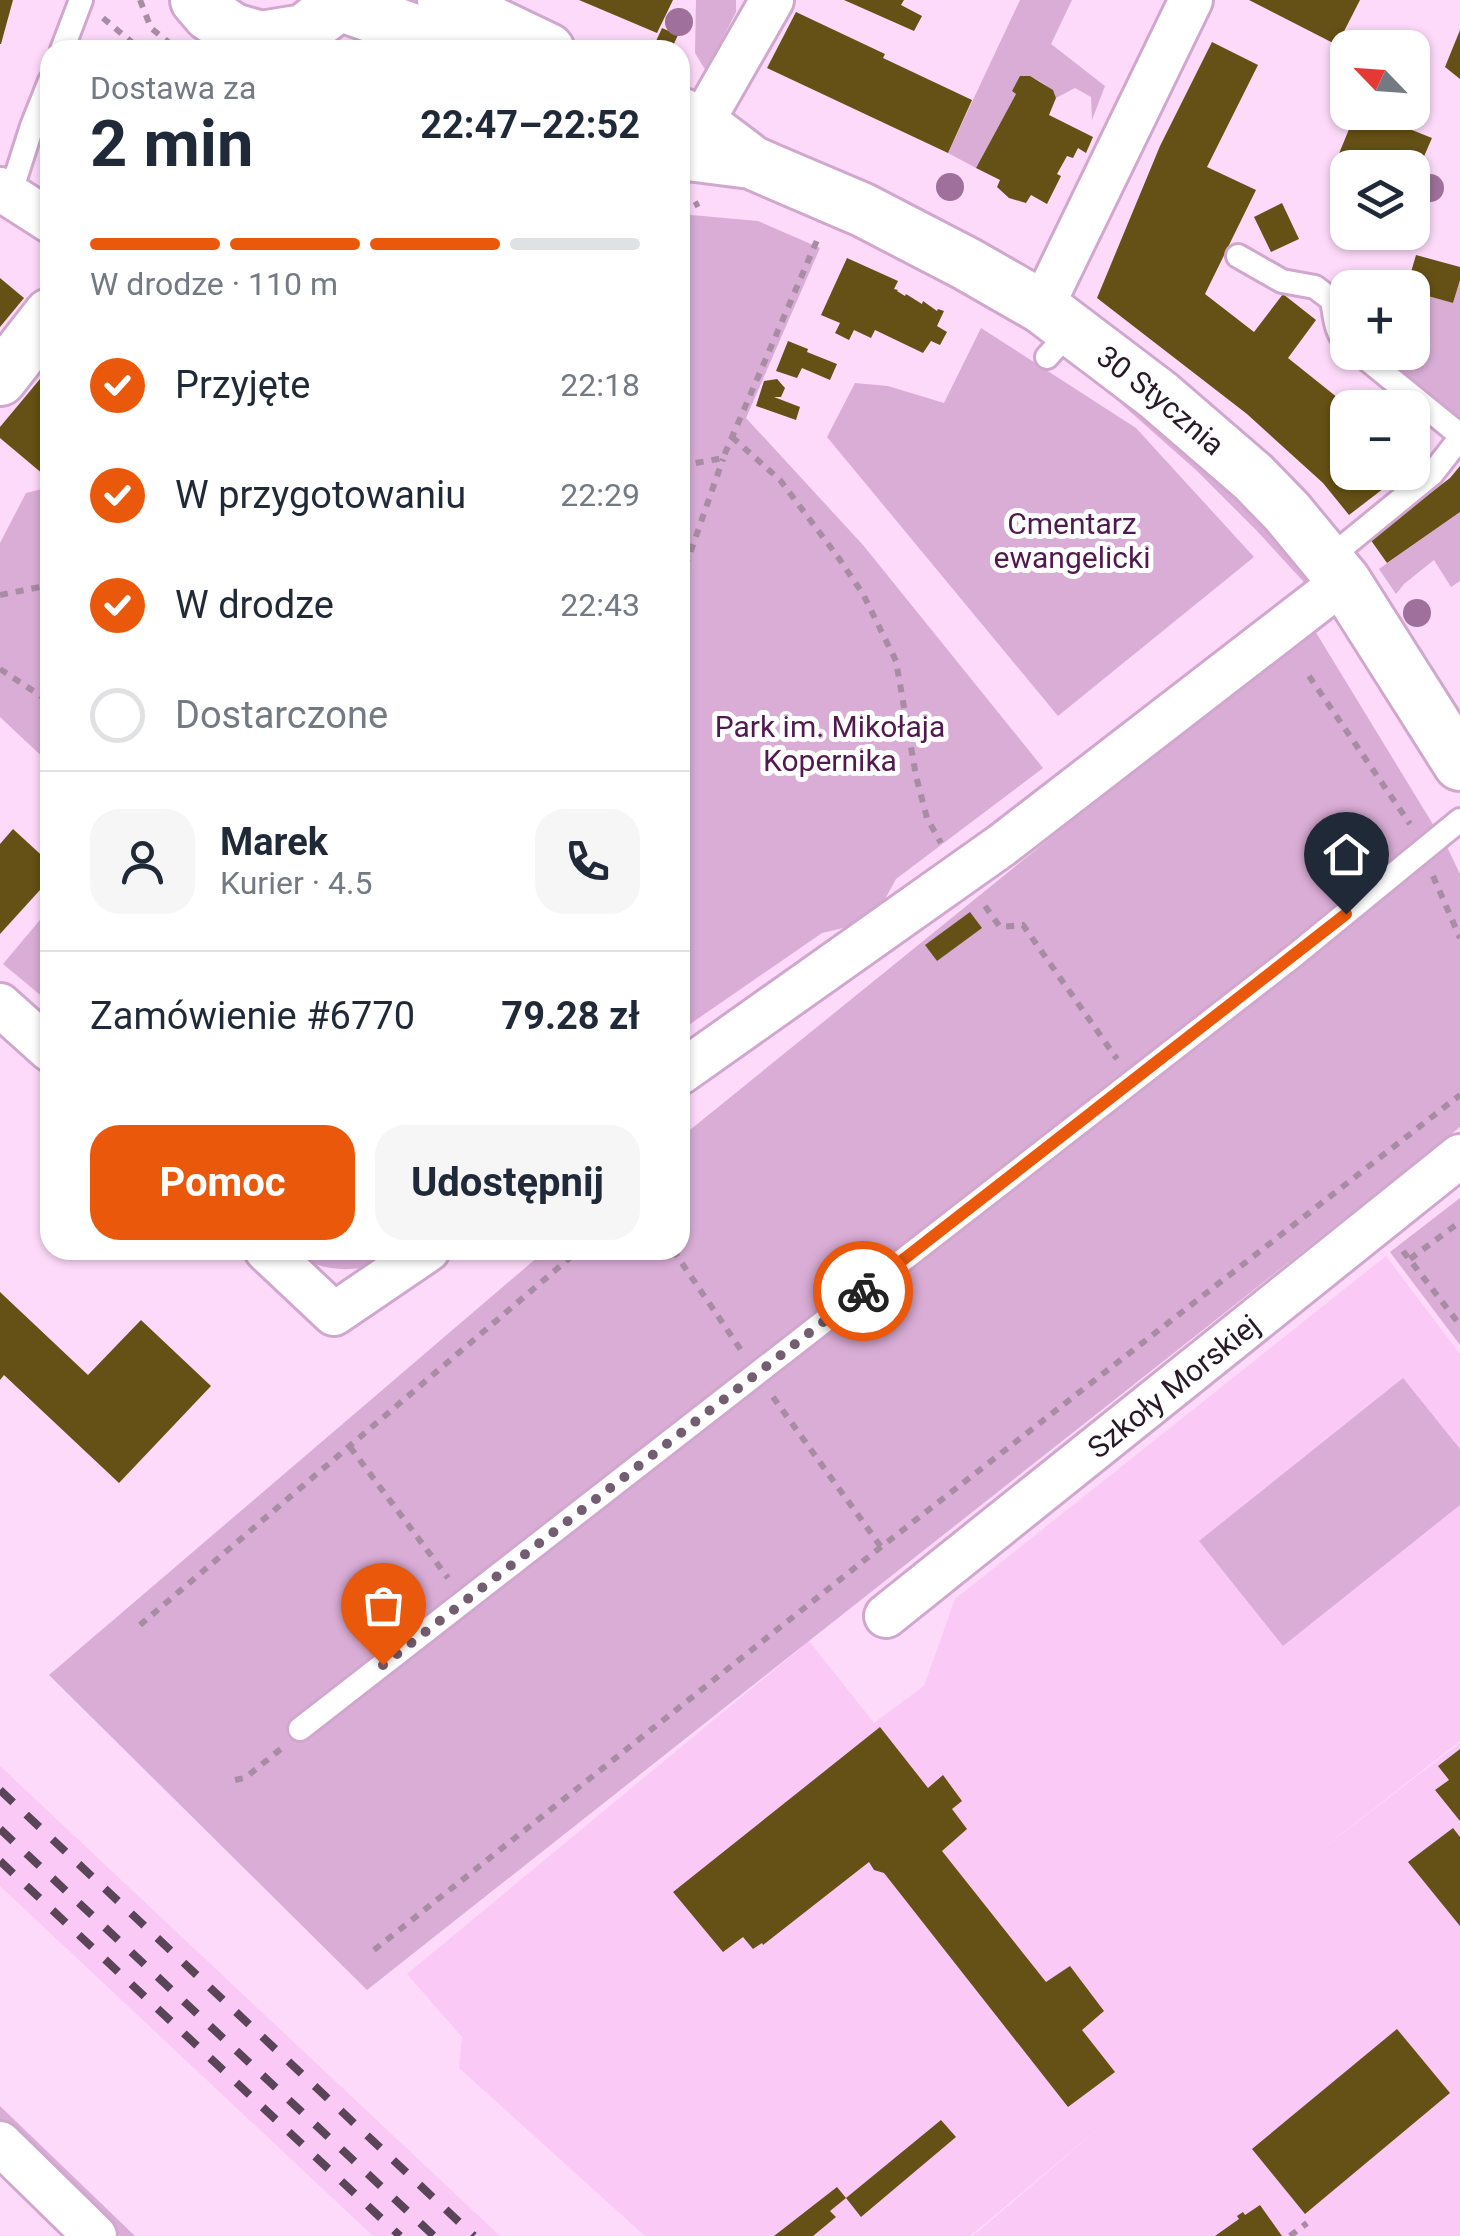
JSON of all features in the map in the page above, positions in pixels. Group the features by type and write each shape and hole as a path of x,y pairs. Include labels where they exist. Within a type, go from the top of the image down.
{"street":[{"path":"444,0 527,40"},
{"path":"690,125 772,0"},
{"path":"1054,331 1191,0"},
{"path":"270,40 304,31 340,2 410,29 428,40"},
{"path":"193,28 233,30 249,40"},
{"name":"30 Stycznia","path":"690,132 863,210 967,264 1054,331 1158,395 1253,477 1336,570 1460,764"},
{"path":"5,192 40,214"},
{"path":"0,379 40,327"},
{"path":"690,1067 1002,845 1177,710 1336,570"},
{"path":"0,1005 40,1041"},
{"name":"Szkoły Morskiej","path":"886,1616 1460,1156"},
{"path":"277,1260 334,1314 413,1260"},
{"path":"0,2143 95,2236"}],"lane":[{"path":"66,40 81,0"},
{"path":"5,192 40,106"},
{"path":"1238,256 1282,281 1316,287 1330,298"},
{"path":"1336,570 1432,474 1460,436 1380,370"},
{"path":"300,1729 1295,955 1460,820"}],"path":[{"path":"140,0 151,28 193,28"},
{"path":"690,207 698,202"},
{"path":"690,553 723,458 823,227"},
{"path":"732,436 780,480 863,594 896,660 927,818 961,874 1000,927 1023,925 1132,1082"},
{"path":"690,464 723,458"},
{"path":"0,595 40,586"},
{"path":"0,669 40,695"},
{"path":"1309,676 1417,834 1460,938"},
{"path":"374,1950 880,1546 1460,1095"},
{"path":"1410,1259 1460,1222"},
{"path":"1396,1243 1460,1325"},
{"path":"140,1625 567,1260"},
{"path":"680,1260 880,1546"},
{"path":"350,1447 465,1600"},
{"path":"235,1780 245,1778 278,1753 300,1729"},
{"path":"1290,2236 1307,2223"}],"shaded area":[{"path":"1386,1256 1460,1354 1460,1741 1304,1863 1460,1743 1460,2236 973,2236 1113,2116 970,2236 645,2236 459,2068 462,2037 407,1974 809,1641 874,1723 924,1686 955,1599"},
{"path":"0,1766 500,2236 373,2236 0,1886"}],"green space":[{"path":"696,0 736,0 736,12 706,71 695,53"},
{"path":"1020,0 1072,0 1051,44 1105,86 1092,120 1091,97 1075,88 1056,98 1042,82 1021,76 1012,91 1016,94 976,168 948,153"},
{"name":"Park im. Mikołaja Kopernika","path":"690,215 758,221 820,248 746,418 863,545 1043,768 896,879 873,921 822,933 690,1024"},
{"path":"1460,280 1460,435 1430,407 1430,390 1411,390 1389,370 1430,370 1430,297 1453,303"},
{"name":"Cmentarz ewangelicki","path":"981,328 1136,428 1254,557 1058,716 827,437 855,383 888,386 944,403"},
{"path":"1064,353 1086,366 1203,465 1310,578 1313,592 1197,471"},
{"path":"40,490 40,755 0,717 0,543 26,493"},
{"path":"1460,512 1460,581 1451,587 1434,560 1396,594 1379,569"},
{"path":"1312,626 1460,874 1460,1127 367,1990 49,1675 534,1260 690,1260 690,1130"},
{"path":"40,920 40,995 3,964"},
{"path":"1460,1198 1460,1345 1390,1252"},
{"path":"305,1260 387,1260 363,1268 317,1265"},
{"path":"1403,1378 1460,1449 1460,1505 1283,1646 1199,1541"},
{"path":"0,2106 135,2236 120,2236 0,2121"}],"building":[{"path":"0,0 13,0 1,44 0,44"},
{"path":"579,0 673,0 657,33"},
{"path":"844,0 904,0 901,5 922,16 914,31"},
{"path":"1249,0 1360,0 1345,30 1330,30 1330,41"},
{"path":"796,12 972,100 948,153 767,68"},
{"path":"662,28 678,35 676,40 657,40"},
{"path":"1460,30 1460,79 1445,67"},
{"path":"1212,42 1258,65 1207,167 1256,190 1205,294 1254,332 1283,294 1316,320 1288,358 1330,392 1330,490 1382,490 1349,515 1323,483 1247,414 1097,298 1160,146"},
{"path":"1020,76 1030,76 1053,90 1056,98 1049,115 1093,137 1086,153 1078,148 1073,158 1067,156 1047,204 1031,195 1026,203 1009,198 997,187 1000,180 976,168 1016,94 1012,91"},
{"path":"1349,130 1412,130 1432,138 1427,150 1340,150"},
{"path":"1282,203 1299,239 1271,252 1254,217"},
{"path":"1416,255 1460,267 1453,303 1430,297 1430,270 1412,270"},
{"path":"847,258 898,281 894,289 905,296 944,311 937,326 947,332 940,345 931,341 923,353 875,330 871,338 854,330 849,340 835,333 840,323 821,315"},
{"path":"0,278 24,298 0,327"},
{"path":"788,341 837,364 830,380 802,368 797,378 776,371"},
{"path":"40,379 40,472 0,438 0,427"},
{"path":"777,379 785,388 781,397 774,397 800,407 796,420 756,406 764,381"},
{"path":"1460,466 1460,512 1387,563 1370,539 1450,478"},
{"path":"13,829 40,854 40,890 0,934 0,844"},
{"path":"970,912 982,928 937,961 925,945"},
{"path":"0,1292 88,1375 141,1320 211,1386 119,1483 4,1375 0,1380"},
{"path":"880,1727 928,1788 943,1775 962,1801 952,1809 967,1829 942,1851 1046,1982 1070,1966 1104,2011 1082,2030 1115,2072 1068,2107 884,1873 874,1870 869,1862 753,1949 743,1937 723,1952 673,1892"},
{"path":"1460,1749 1460,1821 1435,1790 1449,1780 1438,1766"},
{"path":"1453,1828 1460,1837 1460,1926 1408,1862"},
{"path":"1397,2029 1450,2093 1305,2214 1252,2149"},
{"path":"941,2120 956,2137 861,2217 846,2198"},
{"path":"837,2187 846,2198 830,2211 836,2217 813,2236 774,2236"},
{"path":"1260,2205 1282,2236 1215,2236 1239,2219 1237,2216"}],"railway":[{"path":"0,1790 474,2236"},
{"path":"0,1829 434,2236"},
{"path":"0,1861 400,2236"}],"way so far":[{"path":"383,1665 863,1291"}],"route":[{"path":"863,1291 1346,914"}]}
